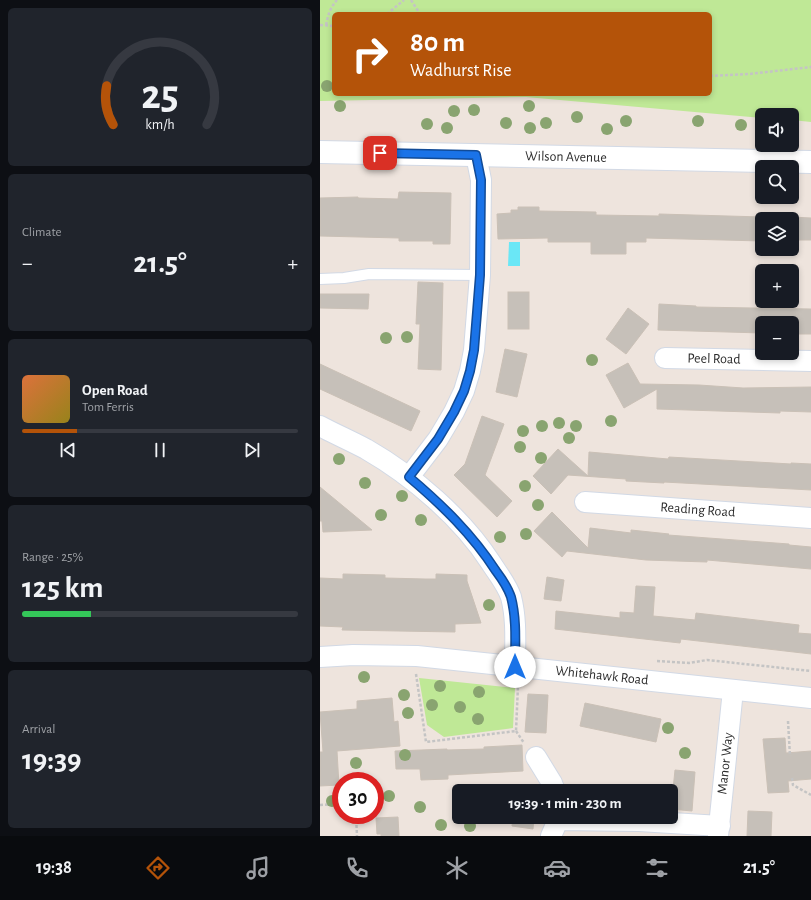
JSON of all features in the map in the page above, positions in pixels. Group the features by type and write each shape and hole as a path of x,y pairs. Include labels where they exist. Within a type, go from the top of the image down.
{"street":[{"name":"Wilson Avenue","path":"320,152 811,162"},
{"path":"409,477 438,439 454,412 464,391 470,371 474,350 480,275 481,180 476,155"},
{"name":"Peel Road","path":"665,358 811,361"},
{"path":"320,426 367,450 409,477 434,498 486,555 510,596 515,624 517,675"},
{"name":"Reading Road","path":"585,502 811,518"},
{"name":"Whitehawk Road","path":"320,658 353,655 417,656 517,675 733,690 811,698"},
{"name":"Manor Way","path":"719,831 733,690"},
{"path":"536,757 552,784"},
{"path":"663,824 719,831"}],"lane":[{"path":"320,279 344,278 368,274 480,275"}],"path":[{"path":"326,26 331,7 337,0"},
{"path":"389,12 404,0"},
{"path":"411,0 419,12"},
{"path":"320,25 332,26"},
{"path":"712,76 749,74 811,67"},
{"path":"417,656 416,673 426,742 516,731 517,675"},
{"path":"788,721 790,756"},
{"path":"792,778 793,786 811,794"},
{"path":"320,806 332,805"},
{"path":"356,824 357,836"}],"green space":[{"path":"320,0 811,0 811,122 799,121 799,108 755,108 755,117 526,97 320,101"},
{"path":"419,678 515,688 513,728 444,737 427,725"}],"water":[{"path":"509,242 520,242 520,266 508,266"}],"building":[{"path":"399,192 451,193 450,244 433,244 433,241 399,241 399,238 320,236 320,198 358,197 398,199"},
{"path":"518,207 539,207 539,211 596,212 596,215 659,216 659,214 755,217 755,241 646,238 646,242 626,242 626,254 591,254 591,242 548,242 548,238 498,239 497,214 511,213 511,210 518,210"},
{"path":"799,217 811,218 811,240 799,240"},
{"path":"418,282 443,283 441,370 418,369 420,324 416,324"},
{"path":"508,292 529,292 529,329 508,329"},
{"path":"320,294 369,294 368,309 320,308"},
{"path":"659,304 696,307 811,309 811,334 799,334 799,316 755,316 755,333 658,330"},
{"path":"628,308 649,324 626,354 606,339"},
{"path":"505,349 527,354 517,397 496,392"},
{"path":"628,363 640,384 699,385 743,388 811,387 811,412 780,411 780,413 657,409 657,389 624,408 606,375"},
{"path":"320,364 420,411 411,431 320,389"},
{"path":"482,416 504,424 485,475 512,501 497,517 454,475 465,464"},
{"path":"558,449 588,476 589,452 668,459 669,457 811,464 811,490 626,481 626,479 568,475 551,494 533,476"},
{"path":"320,487 372,530 323,532 322,521 320,521"},
{"path":"552,512 588,548 590,528 631,533 631,530 669,534 668,535 789,544 811,547 811,569 707,560 707,562 646,560 567,551 562,557 534,531"},
{"path":"343,574 385,575 385,578 425,579 436,579 436,574 467,575 467,581 481,623 455,624 455,632 342,630 343,627 320,626 320,578 343,579"},
{"path":"547,577 564,580 561,601 544,599"},
{"path":"636,586 655,587 653,616 695,620 696,613 799,625 798,633 811,634 811,654 681,639 680,643 555,629 556,611 620,618 620,612 634,613"},
{"path":"528,694 548,695 546,733 525,732"},
{"path":"392,698 394,722 398,721 400,746 337,751 338,772 332,772 332,785 320,786 320,752 323,752 320,712 357,709 357,701"},
{"path":"585,703 661,719 656,742 580,726"},
{"path":"785,738 786,753 811,751 811,779 788,781 789,792 768,793 763,739"},
{"path":"522,745 523,771 448,775 448,779 421,780 420,769 396,769 395,751 484,749 484,747"},
{"path":"675,770 695,772 692,811 678,810 678,784 674,784"},
{"path":"748,811 772,812 771,836 747,836"},
{"path":"398,817 399,836 381,836 381,834 377,834 376,824 384,824 384,818"},
{"path":"512,824 533,824 533,829 512,826"}],"route":[{"path":"380,153 476,155 481,180 480,275 474,350 470,371 464,391 454,412 438,439 409,477 434,498 457,521 486,555 501,578 510,596 514,610 515,667"}]}
